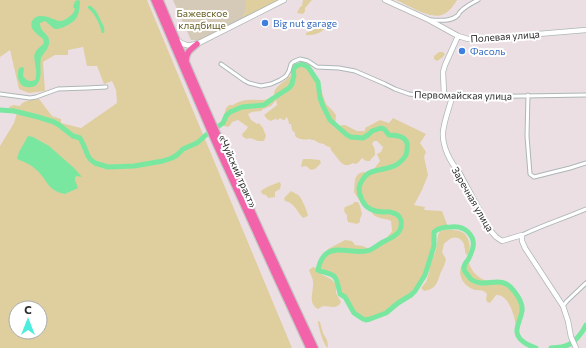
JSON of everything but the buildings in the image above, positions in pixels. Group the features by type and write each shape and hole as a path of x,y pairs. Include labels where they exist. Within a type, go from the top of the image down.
{"highway":[{"name":"«Чуйский тракт»","path":"154,0 207,117"},
{"name":"«Чуйский тракт»","path":"160,0 187,63 216,139 309,348"},
{"path":"187,63 187,53 197,44"},
{"name":"«Чуйский тракт»","path":"216,139 315,348"}],"street":[{"path":"177,40 186,45 197,44 284,0"},
{"name":"Полевая улица","path":"385,0 429,20 458,36 468,39 586,30"},
{"path":"429,20 445,20 453,18 457,16 460,11 478,0"},
{"path":"444,94 443,72 458,36"},
{"name":"Первомайская улица","path":"221,64 245,81 261,86 271,84 286,76 291,64 300,59 308,61 317,67 339,68 355,71 409,94 426,96 444,94 470,97 586,95"},
{"path":"0,94 30,98 58,89 106,87"},
{"name":"Заречная улица","path":"444,94 451,98 444,124 443,140 445,146 454,166 459,172 490,230 502,241 522,235 586,209"},
{"path":"528,95 527,136 530,174 534,177 586,163"},
{"path":"522,235 522,241 525,248 563,306 575,347"},
{"path":"563,306 586,283"}],"shaded area":[{"path":"0,0 147,0 292,348 0,348 0,146 14,123 17,113 9,107 13,105 20,106 25,101 39,99 52,116 61,119 61,123 81,128 117,103 116,90 112,81 104,84 97,66 87,66 83,47 68,50 68,55 55,55 43,62 45,91 29,93 19,89 10,50 0,57"},
{"path":"246,0 279,0 242,19 246,9"},
{"path":"303,0 312,0 305,8 303,14 297,13 302,6"},
{"path":"396,0 457,0 448,11 439,16 427,14"},
{"path":"75,1 80,1 78,16 68,25 55,29 45,21 40,23 40,27 47,35 49,40 47,50 41,58 40,77 38,83 32,87 24,86 19,82 19,68 23,67 23,76 27,80 35,80 36,72 34,55 44,43 43,39 32,28 32,21 38,16 45,16 62,21 73,13 75,9 73,7"},
{"path":"88,6 91,6 98,14 104,28 104,33 102,33 97,19"},
{"path":"320,27 325,28 317,34 306,35 306,33"},
{"path":"439,52 443,52 445,54 437,61 434,59 434,56"},
{"path":"303,62 310,66 315,73 326,104 336,115 334,127 336,128 345,125 357,131 365,131 365,128 380,120 389,123 393,118 426,134 420,143 426,152 424,157 428,175 414,205 425,207 424,210 442,211 448,227 438,229 434,232 435,244 432,256 424,277 416,290 408,298 387,312 371,319 365,319 356,315 340,294 335,278 330,274 318,270 319,264 328,249 345,240 352,241 355,245 363,246 371,250 384,242 392,231 391,221 374,215 371,210 365,206 363,201 359,200 354,192 355,179 358,174 363,172 375,172 374,169 380,161 377,154 381,152 383,147 377,141 374,141 372,144 375,149 375,155 370,161 366,161 362,158 358,163 344,165 330,147 314,140 306,140 295,136 291,124 289,124 286,117 285,120 280,118 278,120 275,119 271,121 267,119 264,115 277,105 276,100 271,106 261,111 248,114 251,120 257,124 259,123 263,128 266,136 264,141 258,141 250,138 247,139 243,137 242,134 248,127 238,120 232,122 228,127 224,126 222,122 226,108 229,105 233,105 244,100 265,100 274,96 275,90 290,75 293,68 297,64"},
{"path":"28,136 33,137 49,146 74,168 82,177 75,177 78,188 65,194 58,192 50,187 39,172 32,166 17,159 19,152"},
{"path":"303,159 320,160 321,163 315,169 311,170 306,166 301,167"},
{"path":"280,182 280,189 275,192 275,197 268,198 266,195 262,194 261,191"},
{"path":"291,191 301,198 308,216 303,218 293,205 285,201 284,198"},
{"path":"354,202 358,202 362,214 360,222 357,224 348,222 347,215 344,210 345,207 353,204"},
{"path":"445,230 463,232 468,238 470,248 469,252 466,255 463,243 460,239 451,238 447,241 444,244 442,252 446,261 437,282 432,289 424,291 421,288 426,282 429,273 430,265 436,250 438,235 440,231"},
{"path":"468,260 473,271 479,277 490,283 506,283 516,293 522,305 522,309 516,327 513,312 508,302 504,298 496,295 490,303 487,302 486,292 472,289 463,282 460,271 462,265"},
{"path":"313,267 336,284 336,293 341,302 337,306 323,306 318,309 313,304 313,280 309,270"},
{"path":"318,321 320,322 327,340 327,348 321,336"}],"green space":[{"name":"Бажевское кладбище","path":"173,0 246,0 246,9 242,19 202,40 191,40"}],"waterway":[{"path":"0,110 14,111 54,122 73,136 80,138 88,156 95,163 108,167 134,166 172,158 183,149 197,143 223,123 226,116 230,112 242,107 264,105 289,88 292,84 294,75 293,70 296,66 302,64 308,67 318,82 320,98 330,120 347,135 351,137 363,138 372,131 381,128 384,129 389,135 402,137 407,143 406,155 398,164 369,173 362,180 359,188 361,198 368,208 380,212 391,212 399,217 401,220 401,227 397,234 370,250 358,252 333,250 328,252 319,264 318,270 330,274 337,280 340,294 345,297 354,313 363,319 370,319 386,313 415,291 425,275 434,246 434,232 444,228 462,228 471,235 473,242 471,253 464,266 465,272 471,279 477,282 504,283 514,291 522,306 521,316 517,328 518,336 525,343 536,348"},
{"path":"551,348 563,347 572,343 580,335 586,325"}],"place":[{"name":"Big nut garage","path":"265,23"},
{"name":"Фасоль","path":"462,51"}]}
